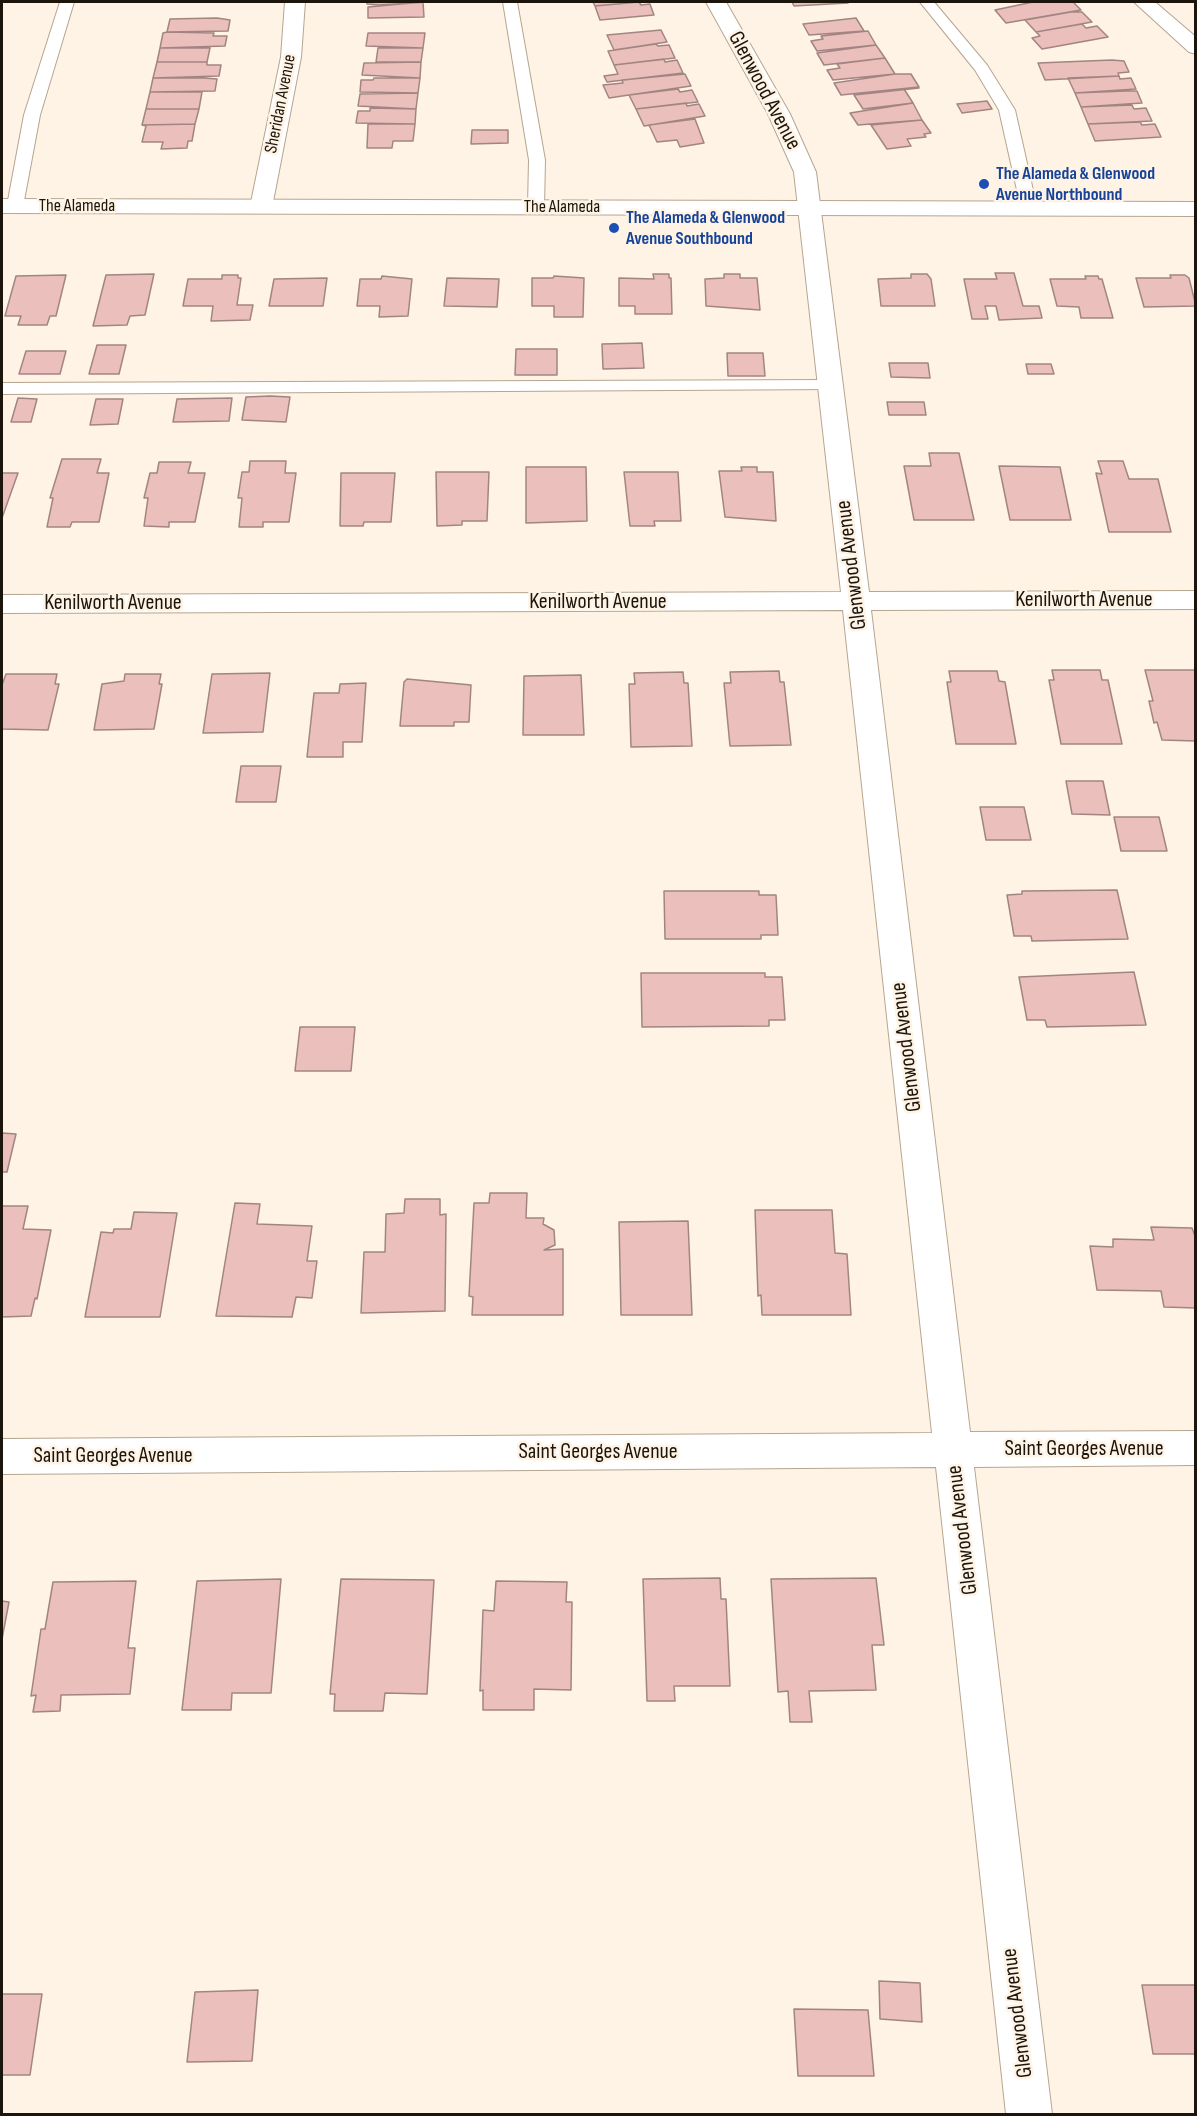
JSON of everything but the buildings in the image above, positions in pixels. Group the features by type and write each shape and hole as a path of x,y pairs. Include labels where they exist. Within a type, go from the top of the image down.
{"street":[{"name":"Sheridan Avenue","path":"261,207 291,57 295,2"},
{"name":"Glenwood Avenue","path":"716,2 779,114 805,172 811,208 1029,2115"},
{"path":"1144,2 1196,48"},
{"name":"The Alameda","path":"8,206 1196,208"},
{"name":"Kenilworth Avenue","path":"2,604 1196,600"},
{"name":"Saint Georges Avenue","path":"2,1457 1196,1448"}],"lane":[{"path":"8,206 32,115 67,2"},
{"path":"510,2 537,160 536,207"},
{"path":"927,2 982,68 1007,110 1029,208"},
{"path":"2,389 831,385"}],"place":[{"name":"The Alameda & Glenwood Avenue Northbound","path":"984,184"},
{"name":"The Alameda & Glenwood Avenue Southbound","path":"614,228"}]}
